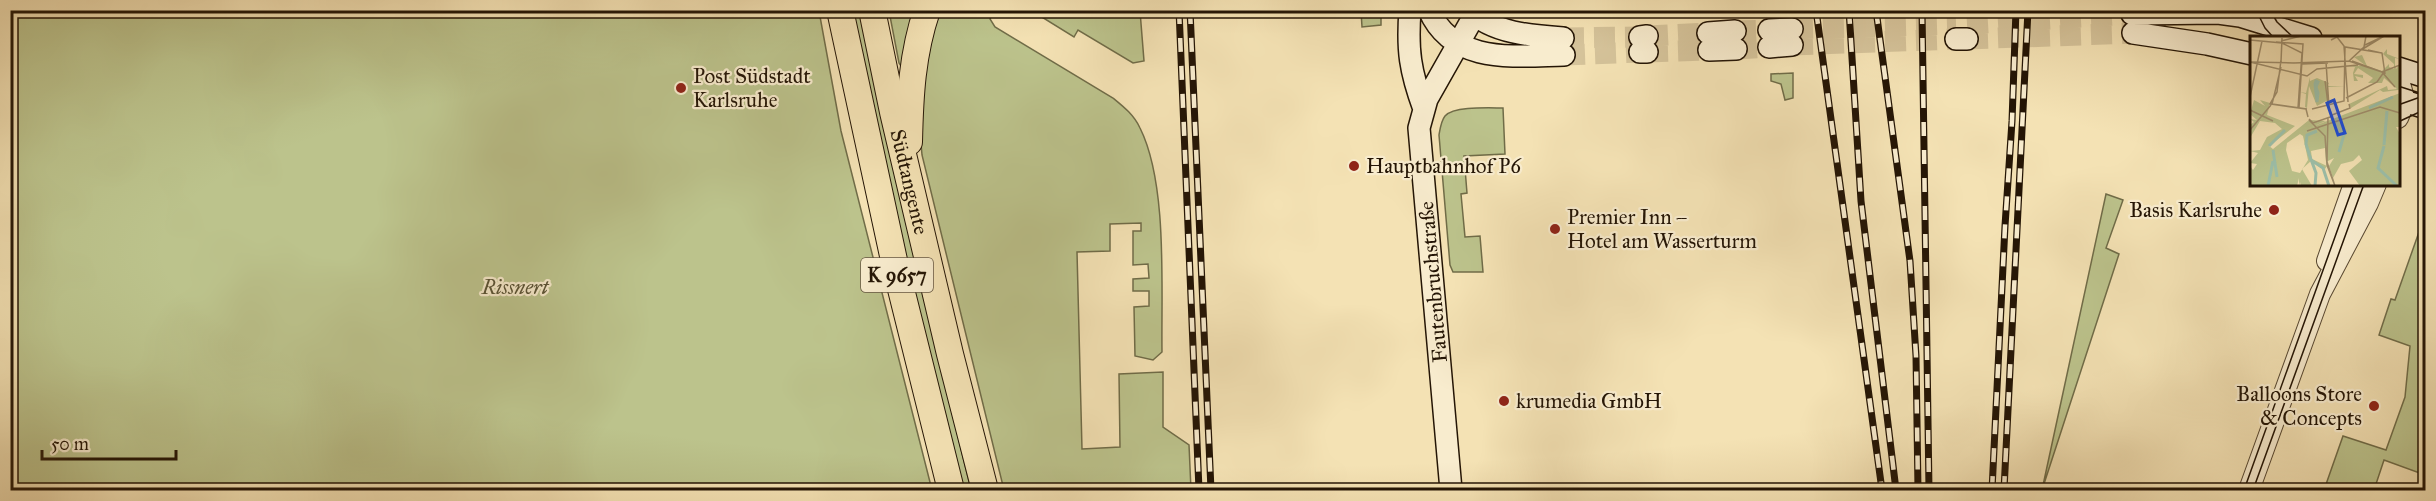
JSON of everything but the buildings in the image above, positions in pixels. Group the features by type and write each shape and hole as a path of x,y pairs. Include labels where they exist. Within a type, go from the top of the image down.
{"highway":[{"path":"827,10 848,52"},
{"name":"Südtangente","path":"840,10 895,265 951,490"},
{"name":"Südtangente","path":"872,10 893,112 950,354 985,490"},
{"path":"909,176 912,71 927,10"}],"main road":[{"path":"1410,10 1408,31 1411,75 1424,109"},
{"path":"1429,10 1444,35 1492,56 1563,46 1514,32 1472,13"},
{"path":"2285,10 2306,36"},
{"name":"Fautenbruchstraße","path":"1451,490 1419,128 1424,109 1472,13"},
{"path":"2250,54 2132,23 2218,13 2240,16 2306,36"},
{"path":"1769,38 1792,37"},
{"path":"1708,42 1736,40"},
{"path":"2400,69 2426,77"},
{"path":"2401,106 2426,108"}],"street":[{"path":"2320,294 2328,255 2353,186"},
{"path":"2249,490 2320,294 2375,186"}],"green space":[{"name":"Rissnert","path":"10,11 819,11 841,131 932,490 11,490"},
{"path":"852,11 862,11 917,267 971,490 962,490 906,259"},
{"path":"889,11 919,11 903,69 899,63"},
{"path":"937,11 994,11 990,19 995,27 1113,98 1138,123 1149,151 1159,207 1162,352 1153,360 1135,356 1134,307 1149,306 1149,291 1133,291 1133,279 1149,278 1148,264 1133,265 1133,231 1141,231 1141,223 1110,224 1110,251 1077,252 1082,449 1120,447 1119,374 1163,372 1163,427 1189,445 1191,490 1004,490 922,155 918,110"},
{"path":"1032,11 1140,11 1144,61 1133,63 1078,30 1074,37"},
{"path":"1361,11 1381,11 1381,25 1362,27"},
{"path":"1793,73 1793,98 1785,100 1781,84 1771,81 1771,74"},
{"path":"1472,108 1503,108 1505,154 1464,156 1467,193 1461,194 1465,237 1480,236 1483,272 1453,272 1450,265 1439,135 1442,123 1445,116 1456,111"},
{"path":"2106,194 2123,200 2106,248 2119,254 2042,490"},
{"path":"2425,215 2425,248 2419,267 2426,311 2425,475 2384,460 2374,490 2324,490 2343,436 2386,450 2405,397 2410,346 2379,335 2391,299 2395,300"}],"waterway":[{"path":"10,485 20,490"}],"tunnel":[{"path":"1967,24 2132,14"},
{"path":"1792,29 1956,24"},
{"path":"1735,31 1769,30"},
{"path":"1647,36 1708,33"},
{"path":"1967,39 2133,33"},
{"path":"1563,38 1640,37"},
{"path":"1792,45 1956,39"},
{"path":"1736,49 1769,47"},
{"path":"1647,52 1709,50"},
{"path":"1564,55 1640,52"}],"tram line":[{"path":"2256,10 2265,28 2272,36"},
{"path":"2270,10 2277,22 2292,36"},
{"path":"2400,87 2426,95"},
{"path":"2400,104 2426,95"},
{"path":"2400,121 2426,109"},
{"path":"2244,490 2353,186"},
{"path":"2253,490 2363,186"}],"railway":[{"path":"1179,10 1199,490"},
{"path":"1190,10 1211,490"},
{"path":"1816,10 1882,490"},
{"path":"1849,10 1861,201 1896,490"},
{"path":"1876,10 1910,261 1916,356 1918,490"},
{"path":"1922,10 1929,490"},
{"path":"1992,490 2016,10"},
{"path":"2004,490 2028,10"}],"place":[{"name":"Post Südstadt Karlsruhe","path":"681,88"},
{"name":"Hauptbahnhof P6","path":"1354,166"},
{"name":"Basis Karlsruhe","path":"2274,210"},
{"name":"Premier Inn – Hotel am Wasserturm","path":"1555,229"},
{"name":"krumedia GmbH","path":"1504,401"},
{"name":"Balloons Store & Concepts","path":"2374,406"}]}
